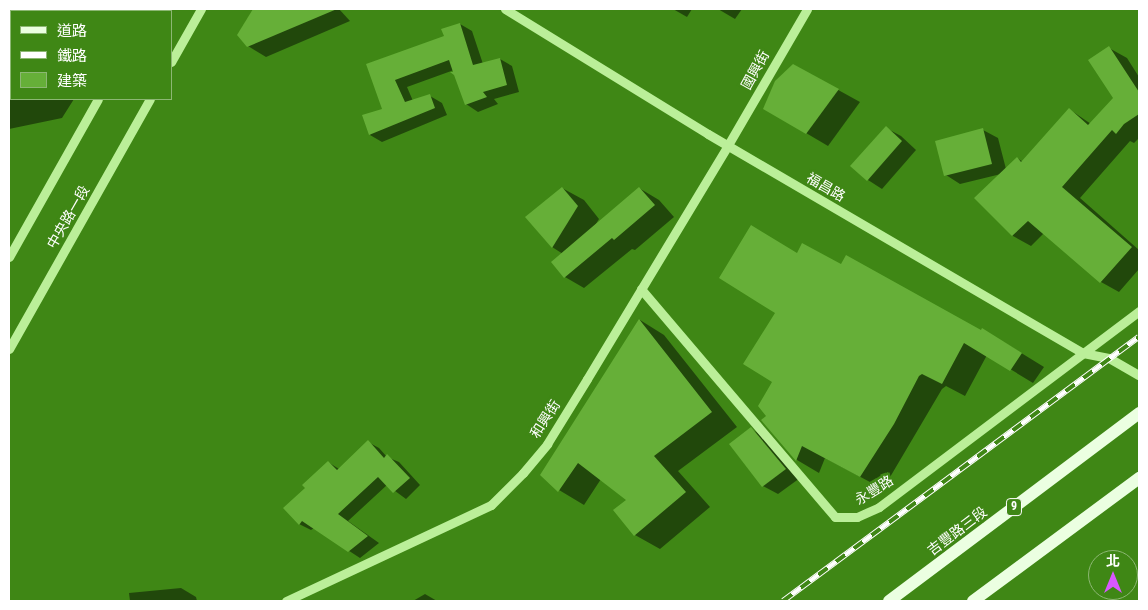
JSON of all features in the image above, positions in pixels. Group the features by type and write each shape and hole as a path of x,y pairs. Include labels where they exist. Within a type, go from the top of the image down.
{"main road":[{"name":"吉豐路三段","path":"889,601 1139,413"},
{"path":"973,601 1139,478"}],"street":[{"path":"172,60 202,9"},
{"name":"福昌路","path":"505,9 728,145 1083,353 1110,358 1139,375"},
{"name":"國興街","path":"728,145 807,9"},
{"path":"9,257 97,100"},
{"name":"中央路一段","path":"9,349 149,100"},
{"name":"和興街","path":"286,601 491,505 523,473 547,444 728,145"},
{"name":"永豐路","path":"641,289 835,517 857,517 879,507 1139,311"}],"building":[{"path":"253,9 337,9 247,47 237,35"},
{"path":"460,23 473,65 500,58 507,85 483,92 487,97 465,105 454,75 450,72 453,72 449,60 395,80 405,102 430,94 435,108 369,135 362,115 382,109 366,64 444,36 441,29"},
{"path":"1109,46 1139,92 1139,114 1124,124 1116,134 1112,130 1062,187 1132,247 1100,283 1028,221 1012,236 974,198 1017,157 1021,162 1069,108 1088,125 1113,98 1088,60"},
{"path":"793,64 839,89 806,134 763,109 775,81"},
{"path":"886,126 902,141 867,181 850,166"},
{"path":"983,128 992,164 944,176 935,141"},
{"path":"562,187 578,206 552,248 525,217"},
{"path":"639,187 655,205 614,240 612,238 564,278 551,262"},
{"path":"751,225 797,253 802,243 841,264 846,255 981,330 982,328 1022,353 1010,371 964,343 942,384 922,374 919,376 894,424 860,477 802,446 796,461 761,420 766,416 758,406 772,382 743,364 775,313 719,278"},
{"path":"639,319 712,412 654,456 686,492 634,536 613,510 626,500 578,463 558,492 540,475"},
{"path":"751,427 786,469 762,487 729,444"},
{"path":"368,440 384,458 387,454 410,478 393,493 378,477 338,514 368,536 348,552 302,521 299,525 283,508 305,488 302,485 328,461 337,470"}],"railway":[{"path":"783,601 1139,337"}]}
